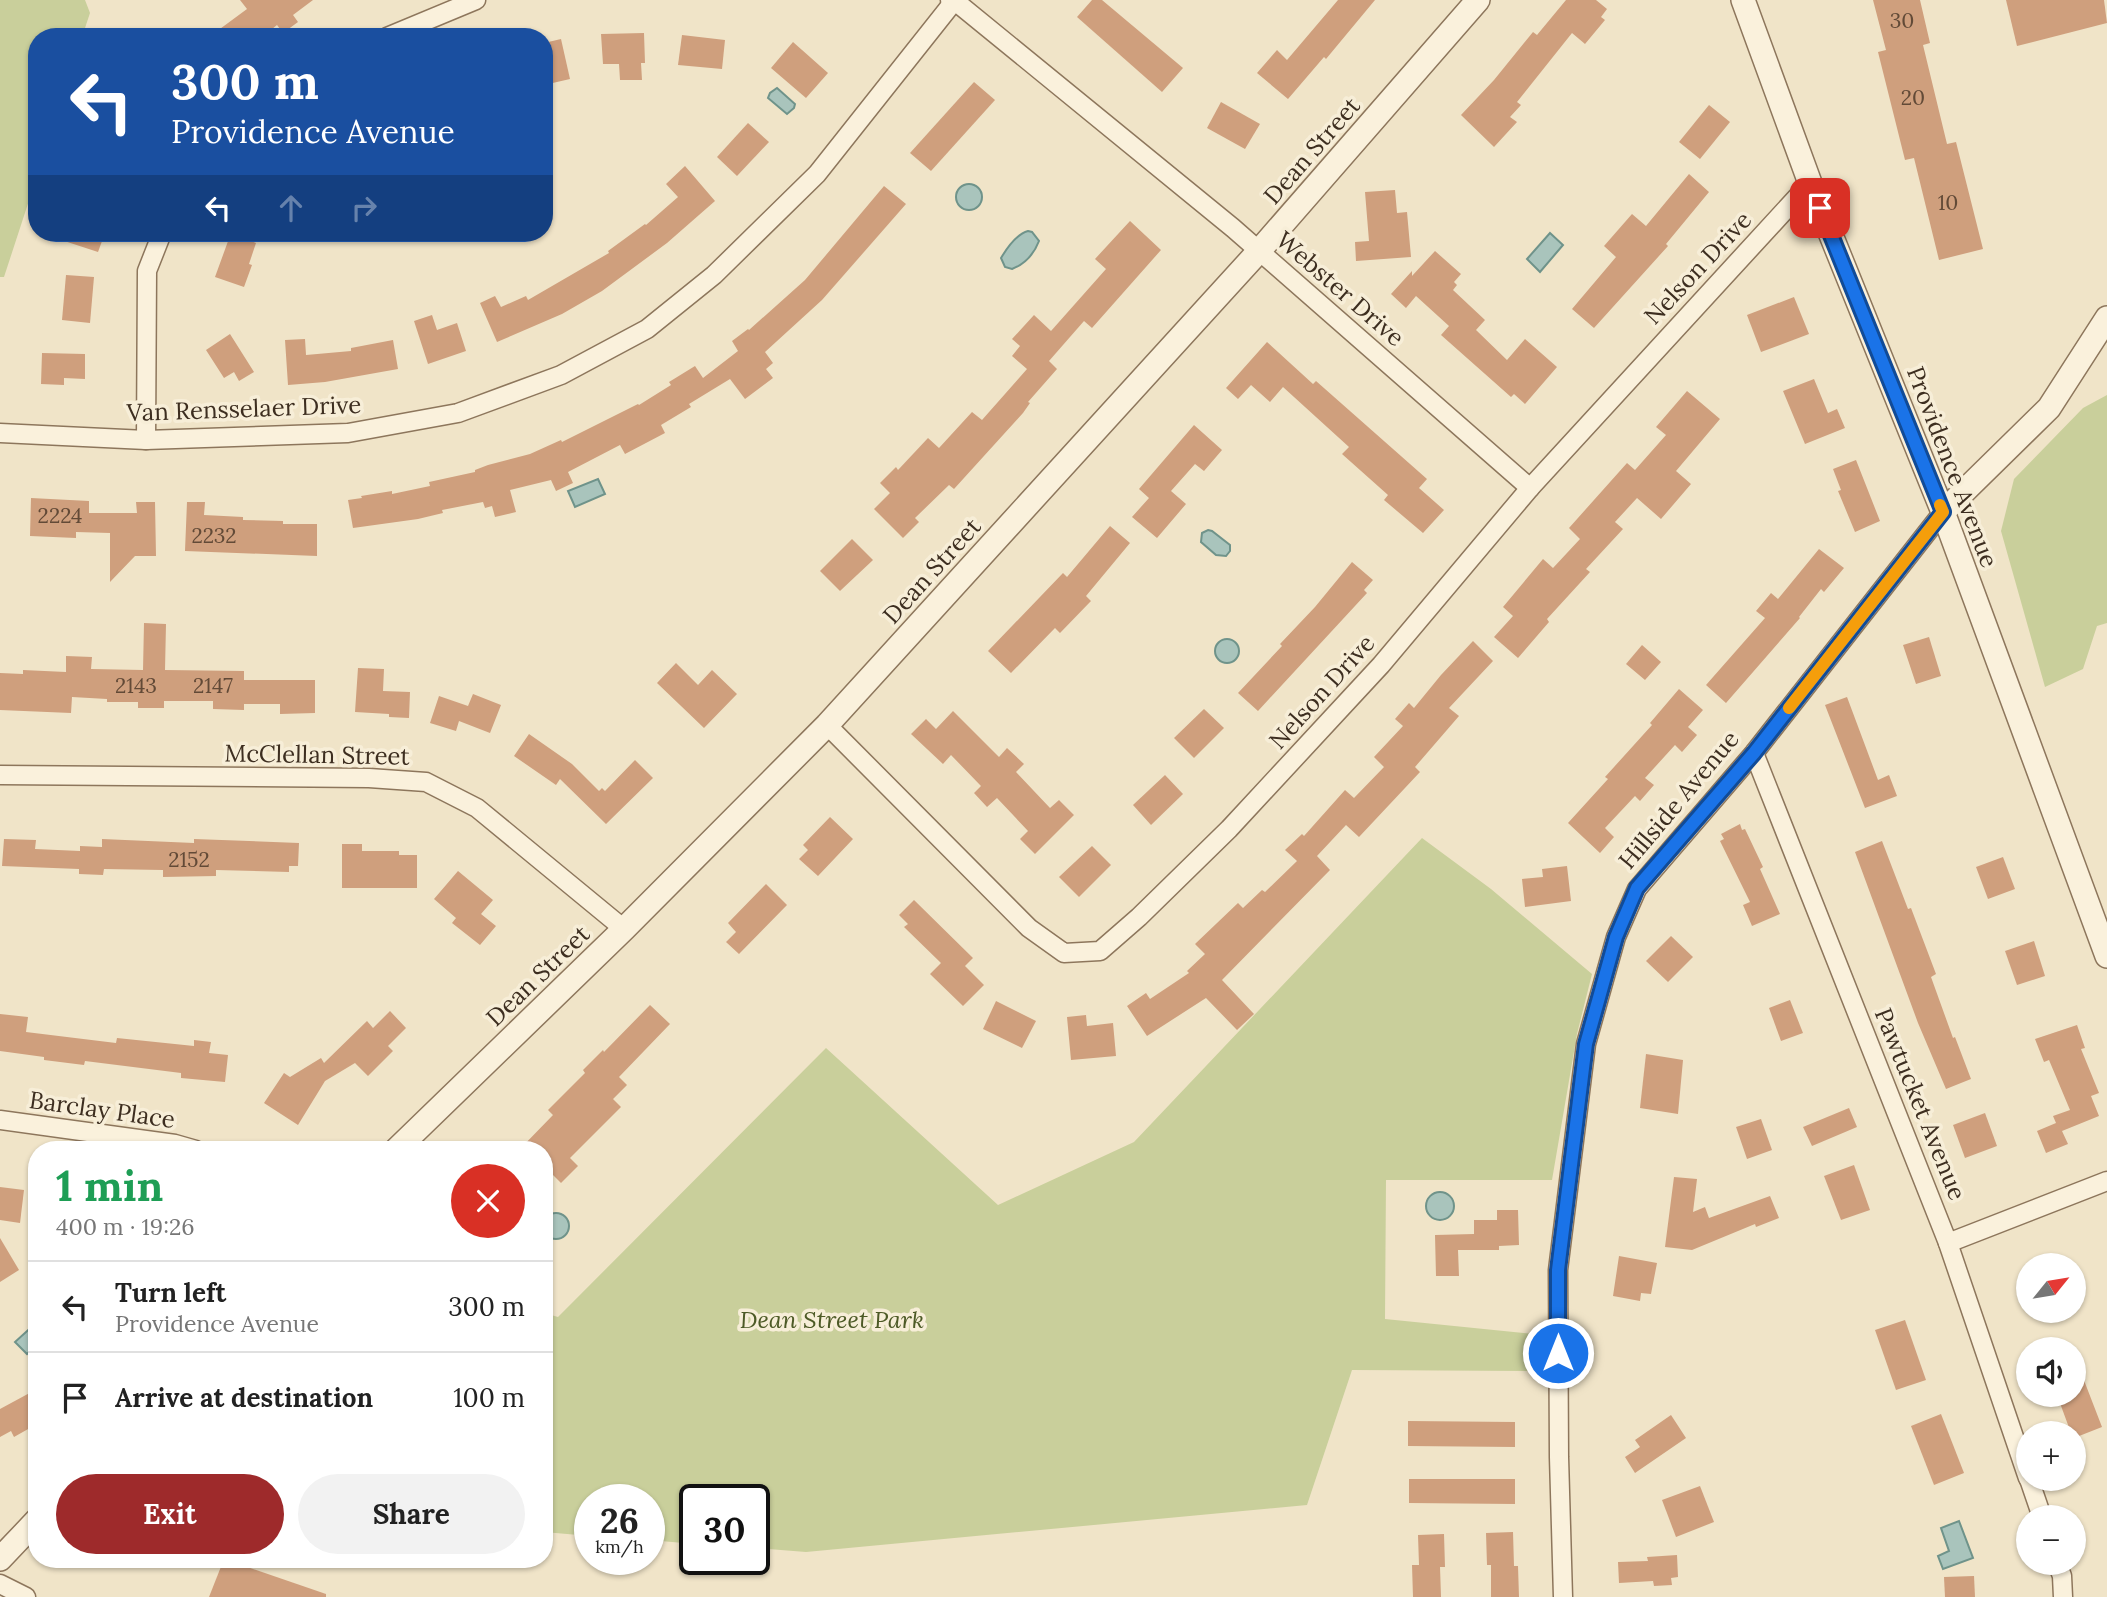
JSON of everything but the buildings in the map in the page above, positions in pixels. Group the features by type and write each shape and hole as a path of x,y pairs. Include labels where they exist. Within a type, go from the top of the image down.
{"street":[{"path":"409,28 476,0"},
{"name":"Webster Drive","path":"953,0 1259,251 1530,488"},
{"name":"Van Rensselaer Drive","path":"0,433 146,440 348,433 458,413 561,375 648,329 714,275 817,174 953,0"},
{"name":"Dean Street","path":"406,1141 624,929 827,725 1259,251 1478,0"},
{"name":"Providence Avenue","path":"1743,0 1810,183 1943,512 2107,956"},
{"name":"Nelson Drive","path":"827,725 1029,928 1064,953 1100,951 1139,917 1248,808 1381,664 1530,488 1810,183"},
{"path":"146,440 147,271 158,242"},
{"name":"Hillside Avenue","path":"1563,1597 1558,1270 1586,1044 1616,937 1637,888 1754,753 1943,512 2049,408 2107,318"},
{"name":"Pawtucket Avenue","path":"1754,753 1948,1243 2016,1443"},
{"name":"McClellan Street","path":"0,775 369,778 426,782 477,808 624,929"},
{"name":"Barclay Place","path":"0,1120 153,1141"},
{"path":"1948,1243 2107,1181"},
{"path":"0,1559 28,1529"},
{"path":"2062,1575 2063,1597"},
{"path":"0,1584 26,1597"}],"green space":[{"path":"0,0 85,0 90,13 85,28 28,28 28,204 4,277 0,277"},
{"path":"2107,395 2107,623 2097,626 2083,669 2045,687 2001,531 2014,479 2083,408"},
{"name":"Dean Street Park","path":"1422,838 1491,889 1592,974 1577,1034 1552,1180 1386,1180 1385,1319 1543,1335 1545,1371 1352,1370 1307,1505 806,1552 770,1549 770,1484 679,1484 679,1543 665,1541 665,1484 574,1484 574,1535 553,1533 553,1316 558,1317 826,1048 998,1205 1134,1142"}],"water":[{"path":"777,88 795,104 787,114 768,98"},
{"path":"969,184 978,188 982,197 978,206 969,210 960,206 956,197 960,188"},
{"path":"1028,231 1039,241 1035,250 1017,267 1005,267 1001,258 1003,254 1016,238"},
{"path":"1550,233 1563,245 1540,272 1527,259"},
{"path":"598,479 605,494 575,507 568,491"},
{"path":"1208,530 1230,545 1226,556 1216,555 1201,542 1202,533"},
{"path":"1227,639 1236,642 1239,651 1236,660 1227,663 1218,660 1215,651 1218,642"},
{"path":"1440,1192 1450,1196 1454,1206 1450,1216 1440,1220 1430,1216 1426,1206 1430,1196"},
{"path":"553,1214 561,1214 568,1221 565,1235 553,1238"},
{"path":"28,1330 27,1354 15,1342"},
{"path":"1959,1521 1973,1558 1943,1569 1938,1556 1949,1551 1941,1528"}],"slow traffic":[{"path":"1789,708 1943,512 1940,505"}],"route":[{"path":"1558,1353 1558,1270 1586,1044 1616,937 1637,888 1754,753 1943,512 1820,208"}]}
